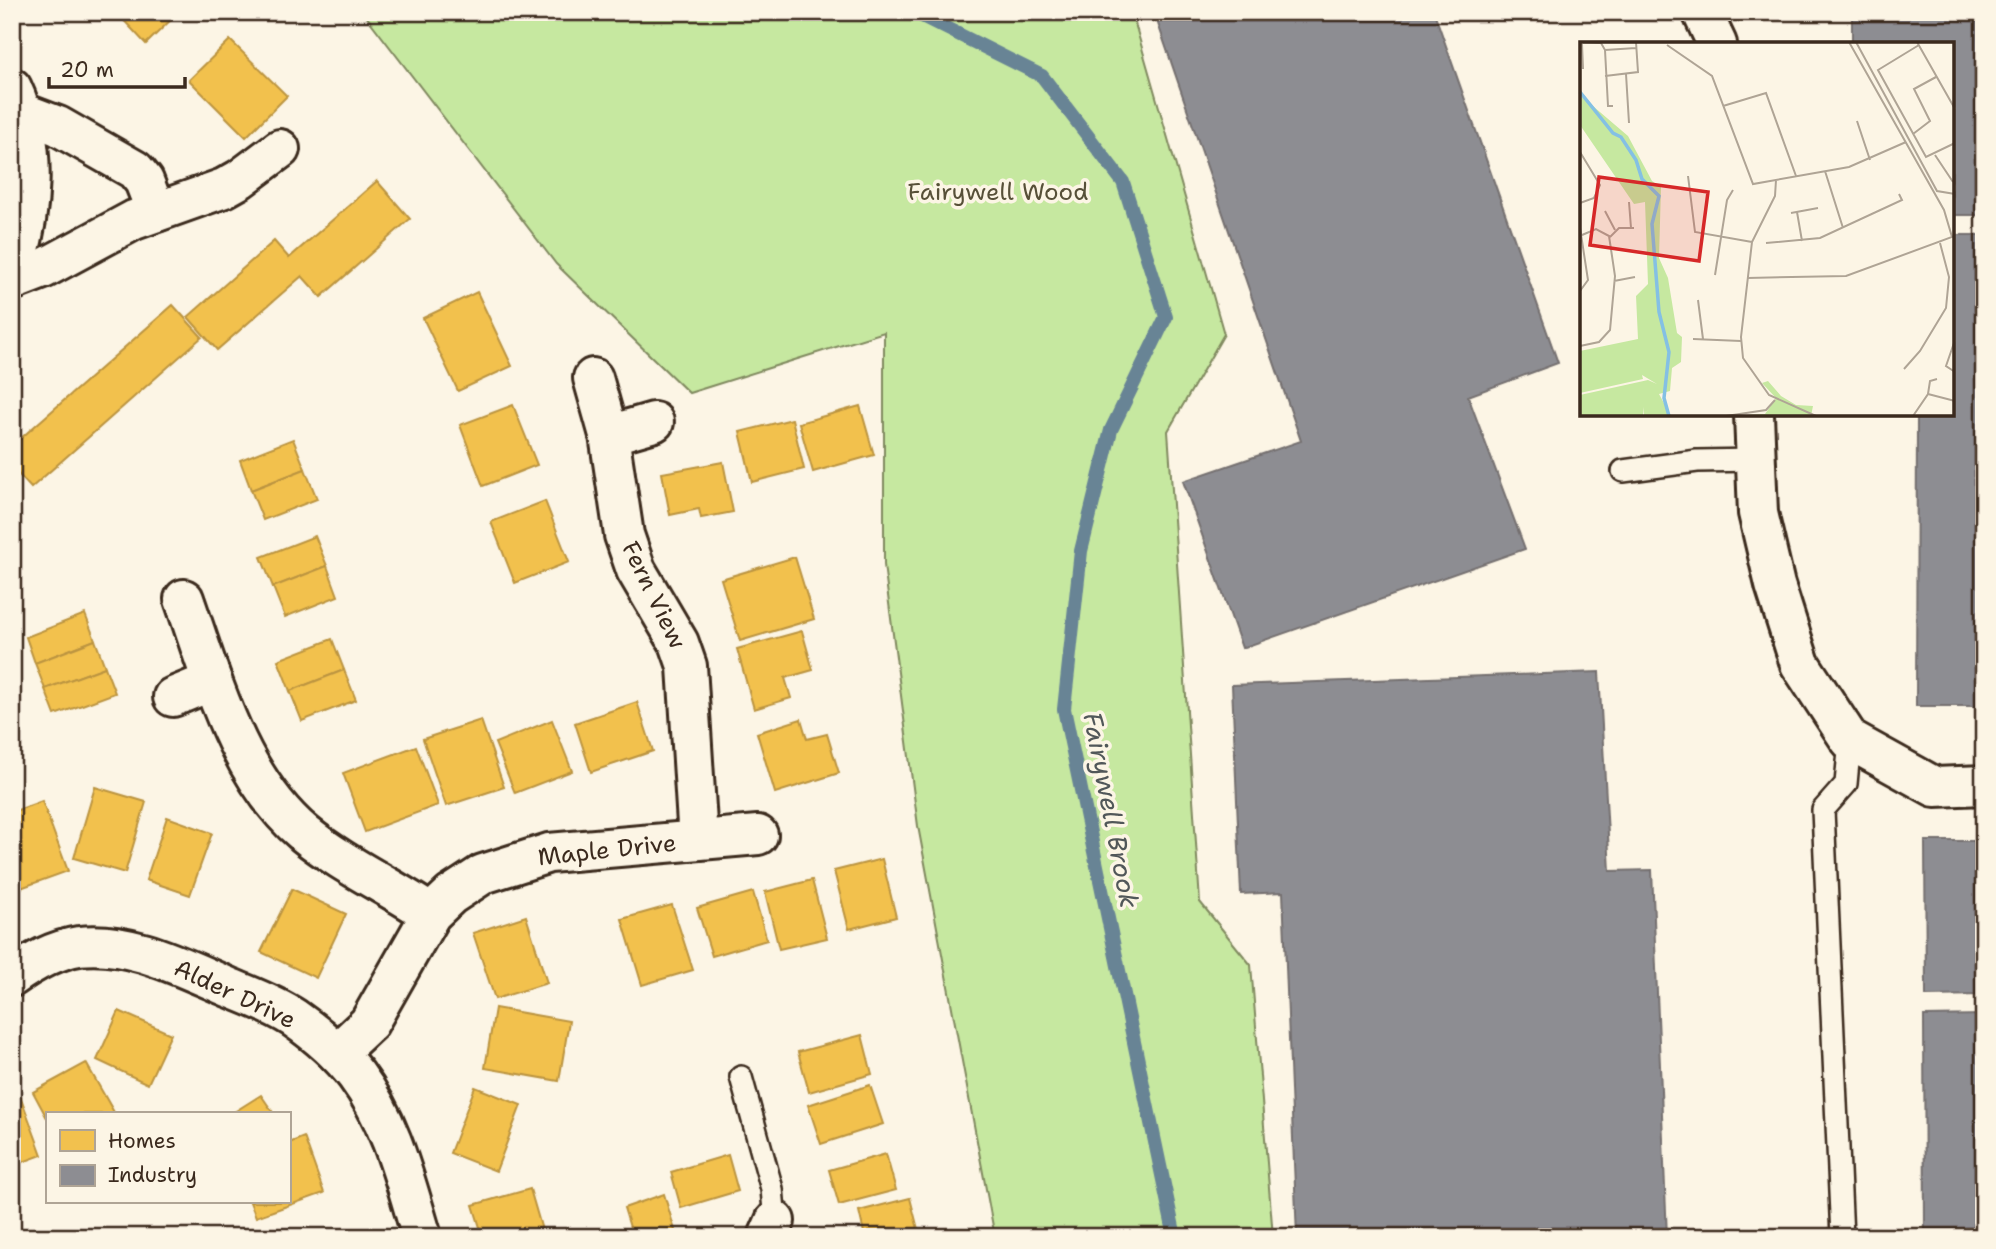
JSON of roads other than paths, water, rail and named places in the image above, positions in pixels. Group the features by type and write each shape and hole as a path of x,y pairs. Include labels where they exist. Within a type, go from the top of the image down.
{"street":[{"path":"1702,12 1716,42"},
{"path":"17,100 128,165 144,181 156,212"},
{"path":"12,279 20,251 29,188 29,161 17,100"},
{"path":"12,279 156,212 224,188 279,149"},
{"name":"Fern View","path":"593,377 609,435 619,511 630,554 644,584 679,643 687,666 698,840"},
{"path":"1754,416 1758,513 1774,585 1800,664 1850,740 1935,787 1984,785"},
{"path":"609,435 654,422"},
{"path":"184,599 212,681 253,768 289,819 335,856 431,914"},
{"path":"173,697 212,681"},
{"name":"Maple Drive","path":"337,1053 369,1023 431,914 466,884 502,866 534,856 758,835"},
{"name":"Alder Drive","path":"12,977 31,964 62,950 96,945 123,948 171,963 272,1006 307,1028 337,1053 356,1076 391,1136 422,1237"}],"lane":[{"path":"1623,471 1697,461 1756,460"},
{"path":"1842,1237 1823,810 1846,784 1850,740"},
{"path":"741,1077 772,1189 772,1229"}],"waterway":[{"name":"Fairywell Brook","path":"914,12 1042,76 1123,182 1166,317 1111,430 1081,551 1064,709 1175,1237"}],"park label":[{"name":"Fairywell Wood","path":"998,192"}]}
